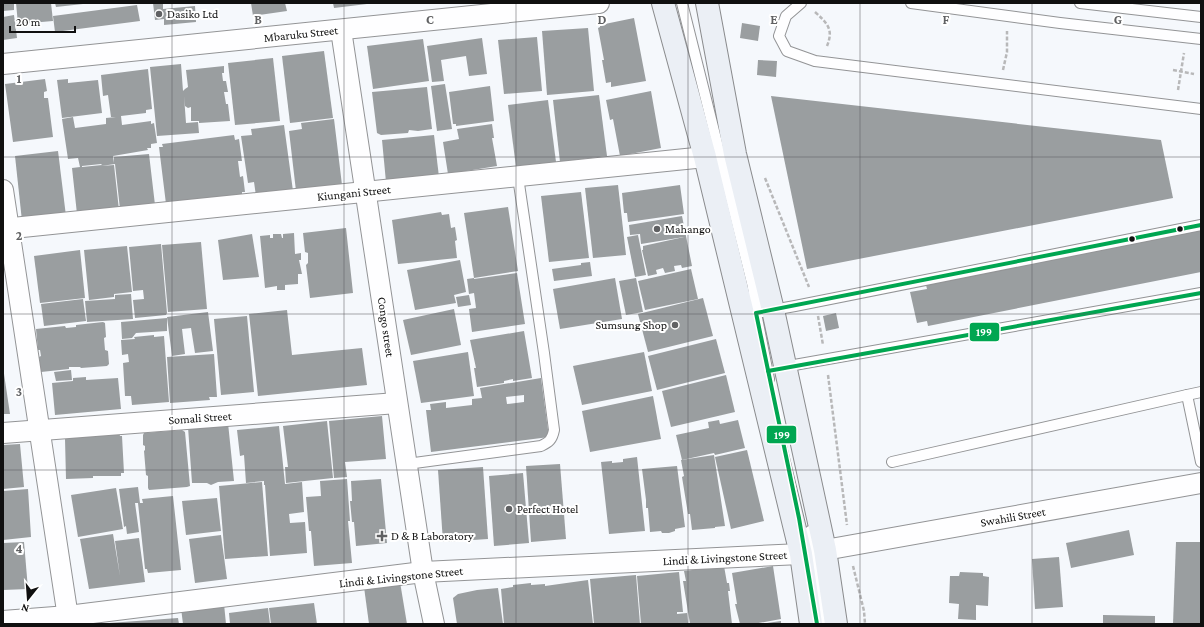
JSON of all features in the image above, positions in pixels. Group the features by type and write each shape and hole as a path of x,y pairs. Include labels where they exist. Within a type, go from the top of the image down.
{"street":[{"name":"Mbaruku Street","path":"3,64 598,3"},
{"path":"663,3 705,157 801,554 811,624"},
{"path":"707,3 777,369 825,550 836,624"},
{"name":"Congo street","path":"341,30 423,572 434,624"},
{"name":"Kiungani Street","path":"6,229 705,157"},
{"path":"3,190 6,229 69,620"},
{"name":"Somali Street","path":"3,433 398,403"},
{"name":"Swahili Street","path":"825,550 1201,483"},
{"name":"Lindi & Livingstone Street","path":"3,621 69,620 423,572 801,554"}],"lane":[{"path":"682,3 753,287 765,311 1201,225"},
{"path":"801,3 786,16 779,36 787,51 815,61 1201,109"},
{"path":"911,3 1060,23 1201,39"},
{"path":"1080,3 1201,17"},
{"path":"407,464 541,446 551,441 553,436 554,430 544,353 518,176"},
{"path":"777,369 1201,293"},
{"path":"777,369 799,518 817,624"},
{"path":"777,369 812,538 824,624"},
{"path":"892,462 1201,392"},
{"path":"1187,395 1201,462"}],"path":[{"path":"812,8 828,24 830,38 821,62"},
{"path":"1000,84 1007,52 1007,16"},
{"path":"1174,70 1194,74"}],"building":[{"path":"3,3 14,3 14,10 3,11"},
{"path":"16,3 51,3 53,21 18,24"},
{"path":"55,3 83,3 83,4 56,7"},
{"path":"153,3 163,3 163,9 195,6 196,22 164,25 164,19 155,20"},
{"path":"251,3 285,3 287,11 253,16"},
{"path":"333,3 367,3 367,4 334,8"},
{"path":"137,5 140,21 55,32 53,16"},
{"path":"14,15 17,38 3,40 3,17"},
{"path":"634,18 646,81 611,87 611,82 606,83 602,60 604,60 598,28 600,25"},
{"path":"742,23 760,26 758,41 740,38"},
{"path":"588,28 594,91 547,95 542,31"},
{"path":"537,37 542,91 504,94 498,40"},
{"path":"482,38 487,74 469,76 466,56 441,60 444,81 432,82 427,46"},
{"path":"423,39 429,81 373,89 367,46"},
{"path":"324,51 333,118 290,123 282,56"},
{"path":"273,58 280,121 235,125 228,63"},
{"path":"758,60 777,61 776,77 757,75"},
{"path":"181,64 183,91 188,87 186,70 224,66 224,73 222,73 223,81 226,81 228,92 224,92 226,104 228,104 230,121 199,123 199,121 191,121 191,107 188,108 185,106 184,96 186,123 198,122 199,133 157,136 150,67"},
{"path":"148,69 152,109 146,110 146,113 121,116 122,125 151,121 151,124 154,123 157,143 151,144 151,148 147,148 148,150 113,156 114,163 114,157 149,154 155,205 120,209 115,164 101,166 114,165 119,210 77,214 72,168 80,167 78,158 68,159 62,119 73,117 75,128 106,124 106,118 116,117 111,117 108,95 103,96 101,75","holes":["101,164 102,165 82,167"]},
{"path":"45,79 47,91 44,92 44,98 48,98 53,137 13,142 5,84"},
{"path":"68,79 68,83 98,80 102,113 62,118 57,80"},
{"path":"445,84 452,129 437,131 431,86"},
{"path":"490,86 494,121 456,126 456,124 453,124 449,92"},
{"path":"427,87 432,129 418,131 409,130 408,133 381,135 377,133 372,92"},
{"path":"651,91 661,148 620,156 613,119 610,120 606,100"},
{"path":"599,95 607,156 560,162 553,100"},
{"path":"771,96 1161,140 1173,198 807,269"},
{"path":"548,100 556,162 516,167 508,105"},
{"path":"334,119 342,185 296,191 289,131 302,129 301,123"},
{"path":"492,124 494,138 492,138 497,166 448,174 443,142 459,139 457,129"},
{"path":"284,125 293,191 256,196 254,182 248,183 241,136 252,135 251,129"},
{"path":"234,135 235,140 239,139 242,161 238,161 240,177 243,176 245,192 242,192 242,194 166,204 159,147 163,147 162,144"},
{"path":"434,135 439,177 386,182 382,140"},
{"path":"58,151 66,216 22,221 15,156"},
{"path":"618,185 626,255 593,258 585,188"},
{"path":"680,185 684,214 628,222 627,213 624,213 622,193"},
{"path":"581,192 589,258 549,262 541,196"},
{"path":"508,207 518,271 474,278 464,213"},
{"path":"441,212 442,215 449,214 451,228 455,227 457,258 398,264 392,220"},
{"path":"682,216 692,266 682,268 681,265 674,266 675,271 665,273 663,268 656,270 657,274 648,276 642,250 643,246 684,237 641,244 640,234 630,235 629,225"},
{"path":"346,228 353,293 310,298 306,265 308,263 308,253 305,252 303,233"},
{"path":"1201,230 1201,272 928,326 927,321 917,323 910,292 927,289 926,285"},
{"path":"294,233 295,254 301,253 301,260 299,260 302,274 298,274 298,284 285,285 285,290 277,290 277,286 265,288 260,236 270,235 270,238 273,238 273,234 281,234 283,238 283,234"},
{"path":"252,234 259,277 223,280 218,240"},
{"path":"638,235 646,275 635,277 627,237"},
{"path":"201,242 207,309 168,312 162,245"},
{"path":"161,244 167,313 166,315 135,318 133,300 144,299 143,290 133,291 129,247"},
{"path":"127,246 132,292 114,294 114,297 89,300 84,250"},
{"path":"80,250 85,298 40,303 34,256"},
{"path":"460,260 466,292 454,295 456,303 415,310 407,270"},
{"path":"590,262 592,276 554,281 552,269 581,265 581,263"},
{"path":"691,269 698,299 645,310 638,281"},
{"path":"517,273 525,324 472,332 469,309 476,308 474,293 469,294 467,279"},
{"path":"615,278 622,319 560,329 553,289"},
{"path":"636,278 643,312 626,315 619,281"},
{"path":"131,294 133,319 87,322 85,301 115,299 115,295"},
{"path":"469,295 471,305 458,307 456,297"},
{"name":"Sumsung Shop","path":"703,298 713,336 648,352 638,314"},
{"path":"83,299 86,321 44,326 41,304"},
{"path":"454,309 461,345 411,355 403,320"},
{"path":"287,310 292,355 362,348 367,385 258,396 249,314"},
{"path":"208,312 213,351 195,353 191,328 182,329 185,354 172,356 167,317"},
{"path":"836,313 839,328 826,331 823,316"},
{"path":"247,316 254,392 221,395 214,319"},
{"path":"167,318 167,331 136,333 132,338 122,339 121,322"},
{"path":"105,323 106,337 104,338 105,350 108,351 109,364 107,366 81,368 69,367 69,369 41,372 39,357 41,356 40,350 38,350 36,329 65,326 66,328 76,327 76,325"},
{"path":"524,331 532,378 513,381 513,379 504,381 504,383 477,387 474,368 476,368 470,340"},
{"path":"154,335 154,337 164,336 169,402 132,405 131,396 125,396 123,363 129,362 128,354 122,355 121,340"},
{"path":"716,339 725,373 657,390 648,356"},
{"path":"468,352 474,396 421,403 413,361"},
{"path":"644,352 652,391 582,405 573,366"},
{"path":"214,354 217,397 209,397 210,400 170,403 167,357"},
{"path":"3,367 10,414 3,414"},
{"path":"71,370 72,380 56,381 54,372"},
{"path":"726,375 735,412 671,427 662,391"},
{"path":"86,377 86,380 118,378 121,409 55,415 52,383 73,381 73,378"},
{"path":"541,378 549,437 431,452 426,410 431,410 430,404 446,402 446,408 472,405 472,399 482,398 480,388","holes":["524,395 524,402 507,404 506,397"]},
{"path":"653,396 661,439 590,452 582,411"},
{"path":"382,416 386,459 345,462 347,477 334,478 329,421"},
{"path":"719,420 720,424 738,420 745,448 715,455 714,453 682,460 676,435 709,428 708,422"},
{"path":"327,421 333,478 286,483 285,467 288,467 283,426"},
{"path":"228,423 234,481 218,482 211,485 207,483 192,483 188,427"},
{"path":"279,426 285,484 302,482 304,512 289,514 290,523 305,522 307,553 270,556 264,481 246,483 244,455 240,456 237,430"},
{"path":"182,430 185,432 190,486 149,490 148,476 146,475 145,446 143,445 144,433"},
{"path":"119,433 120,436 122,436 124,473 121,473 121,476 93,476 93,478 66,479 65,439 69,438 69,436"},
{"path":"20,444 24,487 3,489 3,445"},
{"path":"747,450 764,521 731,529 715,457"},
{"path":"714,455 725,526 692,530 682,477 684,476 681,460"},
{"path":"637,457 645,531 609,534 601,462 623,462 623,459"},
{"path":"560,464 566,539 531,542 526,466"},
{"path":"677,466 685,527 675,529 675,531 669,533 662,533 661,531 650,532 642,469"},
{"path":"483,467 488,539 443,542 438,470"},
{"name":"Perfect Hotel","path":"523,473 529,543 494,546 489,476"},
{"path":"347,479 350,521 348,521 352,563 314,566 306,497 321,496 320,481"},
{"path":"381,479 387,543 356,546 350,501 352,501 351,481"},
{"path":"262,482 268,556 225,559 219,486"},
{"path":"138,487 140,503 143,503 142,499 173,496 181,570 148,573 147,569 145,569 138,503 135,503 139,532 127,534 126,526 124,527 119,489"},
{"path":"116,488 123,529 78,537 71,495"},
{"path":"28,489 31,537 3,540 3,491"},
{"path":"217,498 221,531 186,535 182,501"},
{"path":"1129,530 1134,555 1071,568 1066,543"},
{"path":"113,534 120,576 115,541 139,538 145,582 89,589 80,539"},
{"path":"221,535 227,579 195,583 189,539"},
{"path":"24,542 28,589 3,590 3,543"},
{"path":"1176,542 1201,542 1201,624 1173,624"},
{"path":"1059,557 1063,607 1035,609 1032,559"},
{"path":"724,566 727,583 729,583 730,591 728,591 732,624 690,624 683,581 686,581 684,571"},
{"path":"773,566 781,619 753,624 740,624 735,604 737,604 732,573"},
{"path":"679,572 683,612 677,612 677,614 687,613 688,624 641,624 637,576"},
{"path":"960,572 983,573 983,576 989,577 988,606 976,605 976,620 958,619 959,604 949,603 950,576 959,576"},
{"path":"636,575 640,624 594,624 590,579"},
{"path":"588,580 593,624 504,624 501,589 513,587 513,585 531,583 531,585 545,584 545,586"},
{"path":"400,582 407,624 369,624 364,587"},
{"path":"498,588 503,624 457,624 453,598 458,594"},
{"path":"314,603 317,624 271,624 269,608"},
{"path":"224,604 226,624 183,624 181,608"},
{"path":"268,608 270,624 230,624 229,613"},
{"path":"1103,615 1155,616 1155,624 1103,624"},
{"path":"178,618 179,624 109,624 109,623"},
{"path":"781,621 781,624 767,624 767,623"}],"transit line":[{"name":"199","path":"817,624 799,518 756,313 1201,225"},
{"name":"199","path":"768,371 1201,293"}],"place":[{"name":"Dasiko Ltd","path":"159,14"},
{"name":"Mahango","path":"657,229"},
{"name":"Sumsung Shop","path":"675,325"},
{"name":"Perfect Hotel","path":"509,509"},
{"name":"D & B Laboratory","path":"382,536"}]}
